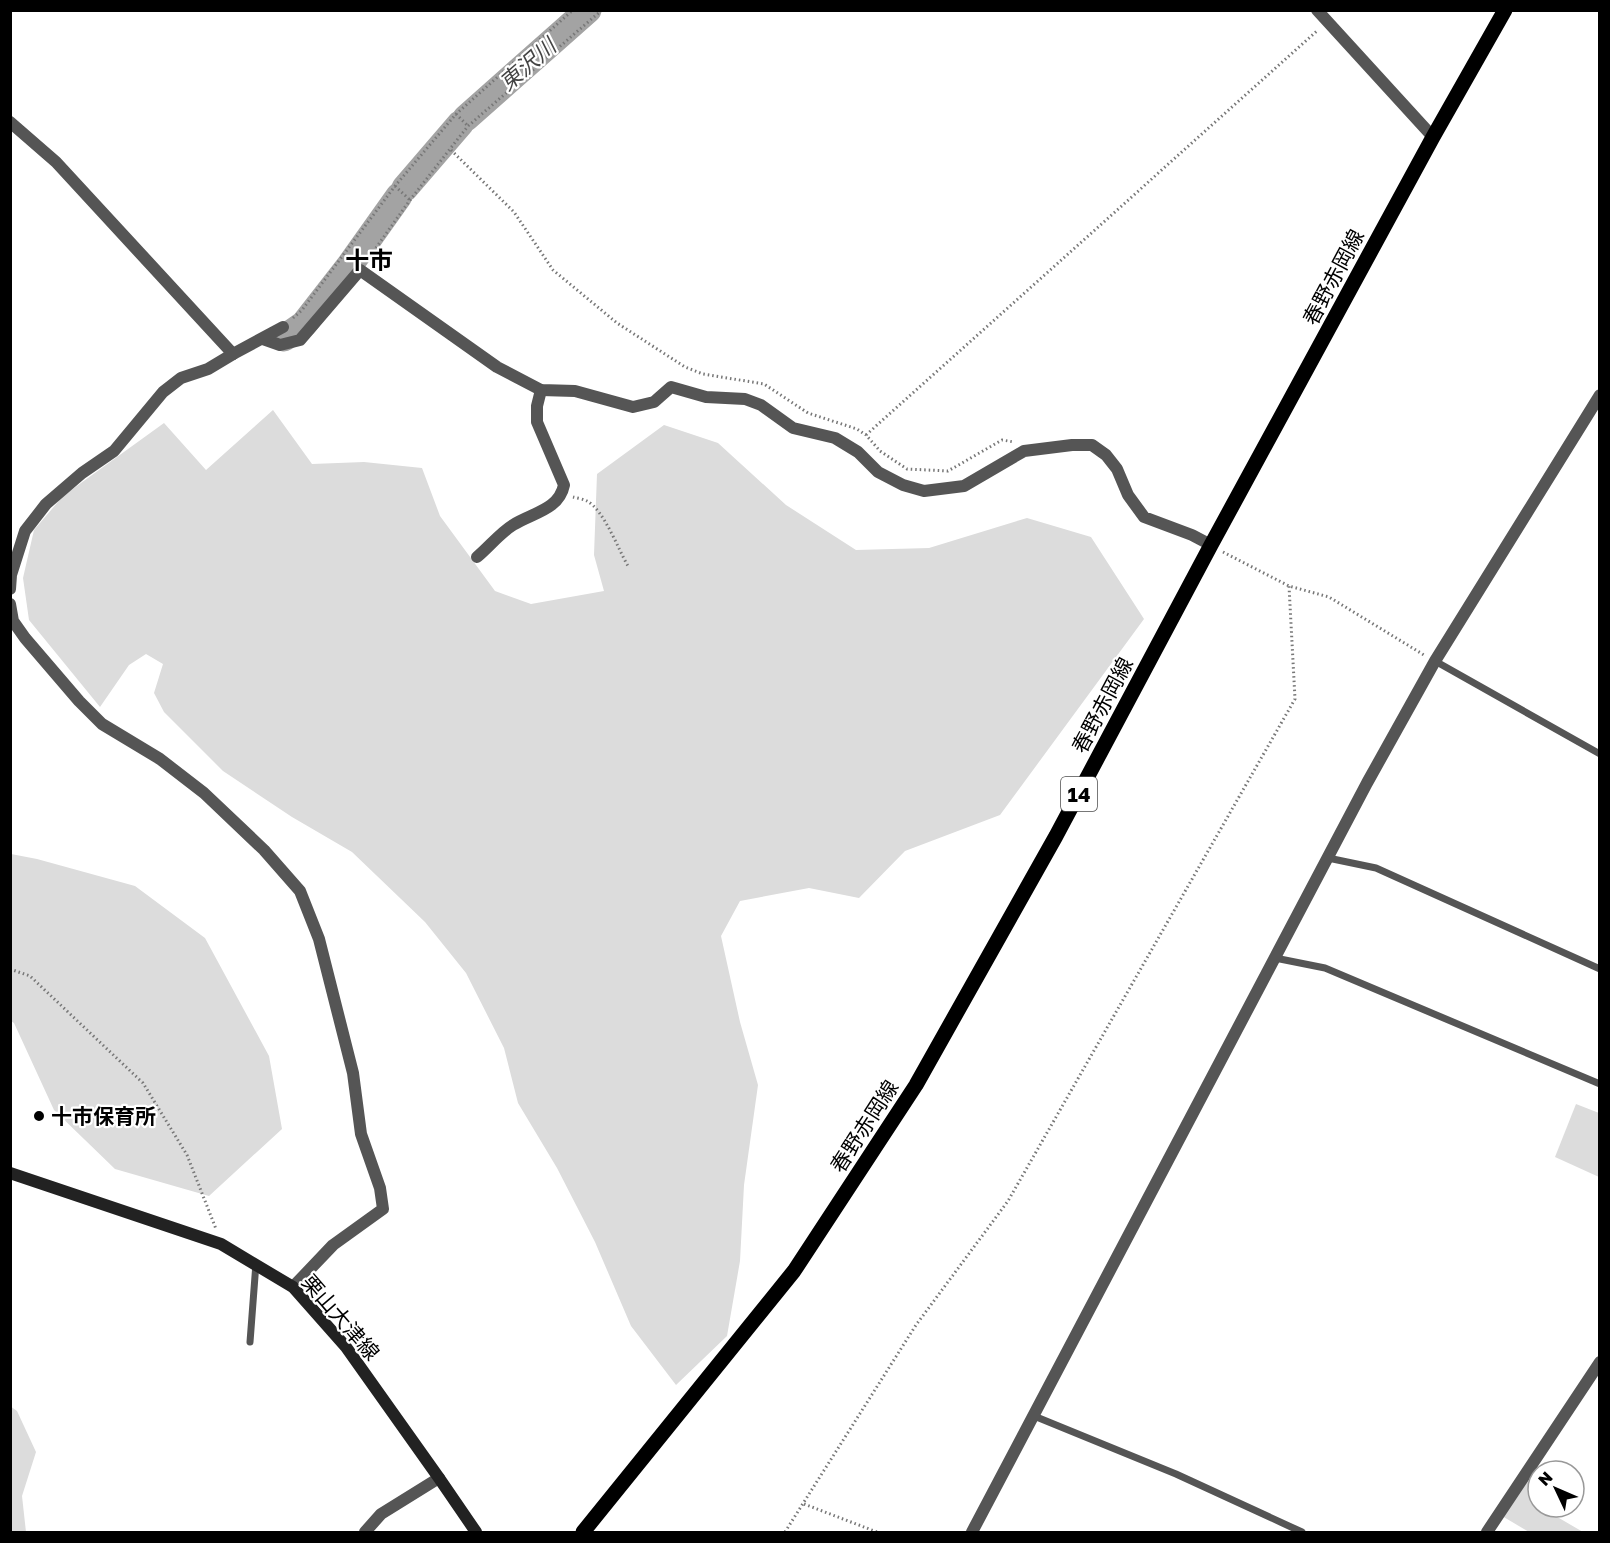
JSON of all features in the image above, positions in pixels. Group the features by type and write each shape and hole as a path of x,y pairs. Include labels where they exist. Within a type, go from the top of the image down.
{"main road":[{"name":"春野赤岡線","path":"583,1533 794,1271 916,1085 1056,836 1211,545 1433,137 1505,10"},
{"name":"栗山大津線","path":"10,1173 221,1244 293,1287 346,1347 440,1478 476,1533"}],"street":[{"path":"1317,10 1433,137"},
{"path":"10,122 56,162 233,354"},
{"path":"263,339 280,345 300,340 360,270 497,367 541,390 574,391 633,407 654,402 671,387 706,397 745,399 761,405 793,429 836,438 858,452 878,472 903,485 924,491 964,486 1024,451 1072,445 1092,446 1106,455 1117,469 1128,495 1144,517 1192,535 1211,545"},
{"path":"10,589 11,575 25,531 46,504 82,473 114,451 163,392 181,378 208,369 283,327"},
{"path":"477,557 514,524 543,511 562,495 564,485 537,422 537,406 541,390"},
{"path":"972,1533 1367,783 1435,661 1599,395"},
{"path":"10,604 13,621 25,638 102,724 160,759 204,793 264,850 300,891 319,939 353,1073 361,1134 380,1188 383,1209 333,1245 293,1287"},
{"path":"1487,1533 1599,1362"},
{"path":"365,1533 381,1514 440,1478"}],"lane":[{"path":"1435,661 1599,754"},
{"path":"1328,858 1376,868 1599,969"},
{"path":"1275,958 1325,968 1599,1084"},
{"path":"250,1342 256,1263"},
{"path":"1034,1416 1176,1474 1302,1533"}],"path":[{"path":"283,327 302,310 395,186 456,114 573,10"},
{"path":"360,270 410,200 468,126 602,10"},
{"path":"866,435 1327,22"},
{"path":"456,114 468,126"},
{"path":"451,150 514,212 553,270 617,323 685,367 703,374 764,384 808,413 857,429 866,435 880,451 907,469 948,471 1002,440 1016,443 1024,451"},
{"path":"395,186 410,200"},
{"path":"562,495 586,500 594,507 604,521 627,566"},
{"path":"1211,545 1289,586 1329,597 1435,661"},
{"path":"785,1533 916,1325 1008,1201 1295,699 1289,586"},
{"path":"10,969 30,976 143,1083 187,1155 221,1244"},
{"path":"804,1504 878,1533"}],"shaded area":[{"path":"273,410 312,464 364,462 422,468 440,516 495,591 531,604 604,591 594,555 597,474 664,425 718,443 786,505 856,550 929,548 1027,518 1091,537 1144,619 1000,815 905,851 859,898 809,888 740,901 721,936 740,1022 758,1085 744,1185 740,1261 727,1336 676,1385 631,1326 595,1242 557,1168 518,1103 504,1048 466,973 425,922 352,852 292,817 223,771 164,712 154,693 163,664 146,654 129,665 100,707 29,620 23,578 34,530 63,496 164,423 206,470"},
{"path":"11,854 135,886 205,938 269,1056 282,1129 209,1196 115,1169 54,1110 14,1023 11,1021"},
{"path":"1576,1104 1599,1113 1599,1177 1555,1157"},
{"path":"10,1406 17,1411 36,1452 22,1496 26,1532 11,1532"},
{"path":"1525,1481 1526,1519 1561,1519 1583,1532 1529,1532 1502,1516"}],"waterway":[{"name":"東沢川","path":"466,118 588,10"},
{"name":"東沢川","path":"405,188 460,124"},
{"name":"東沢川","path":"284,338 304,324 399,196"}],"place":[{"name":"十市保育所","path":"39,1116"}],"district":[{"name":"十市","path":"369,259"}]}
